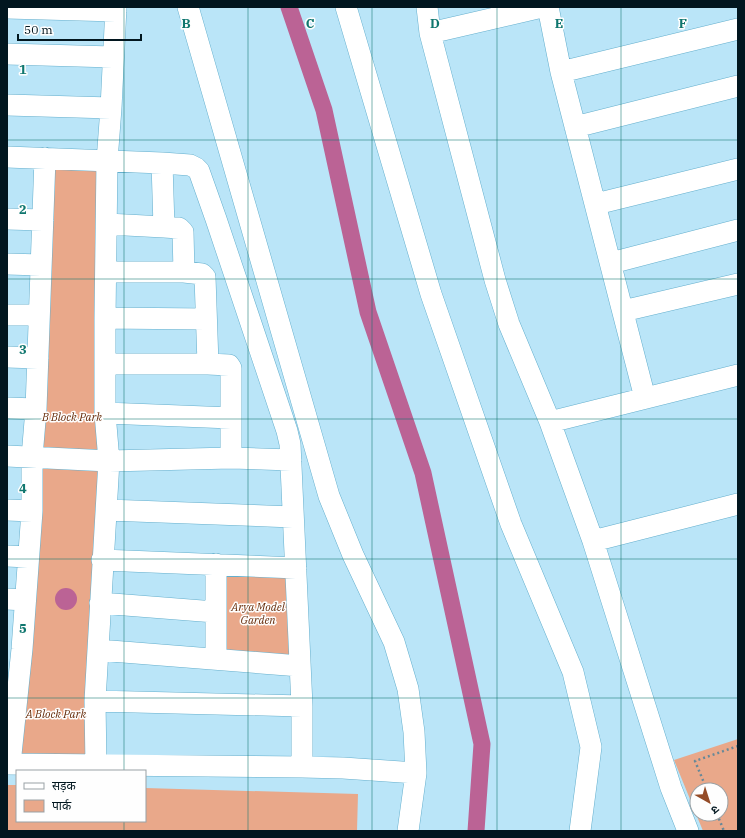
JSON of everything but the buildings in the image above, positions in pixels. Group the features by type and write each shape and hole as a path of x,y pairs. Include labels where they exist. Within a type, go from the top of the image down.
{"street":[{"path":"188,7 329,496 394,642 408,689 414,732 416,773 408,831"},
{"path":"346,7 434,301 512,524 573,672 591,747 580,831"},
{"path":"427,7 430,33 495,280 509,324 550,422 594,541 671,788 688,831"},
{"path":"430,33 490,13 542,7"},
{"path":"548,7 561,72 645,398"},
{"path":"7,8 116,9 107,161 105,413 109,461 107,510 102,560 95,701 96,766"},
{"path":"561,72 738,29"},
{"path":"7,54 113,57"},
{"path":"575,127 738,86"},
{"path":"7,105 111,108"},
{"path":"7,157 162,163 196,168 201,176 283,415 290,444 302,706 302,768"},
{"path":"45,158 36,409 32,457 32,511 28,557 16,599 9,764 343,768 416,773"},
{"path":"162,163 164,227"},
{"path":"596,204 738,170"},
{"path":"7,219 43,220"},
{"path":"107,224 179,228 183,232 184,272"},
{"path":"611,263 738,230"},
{"path":"7,264 41,265"},
{"path":"106,272 184,272 202,274 205,276 208,364"},
{"path":"623,311 738,284"},
{"path":"7,315 39,315"},
{"path":"105,318 206,319"},
{"path":"7,357 38,358"},
{"path":"105,364 229,365 231,458"},
{"path":"550,422 738,374"},
{"path":"7,408 36,409"},
{"path":"105,413 231,418"},
{"path":"7,456 109,461 231,458 291,460"},
{"path":"594,541 738,504"},
{"path":"7,510 32,511"},
{"path":"107,510 293,517"},
{"path":"7,556 28,557"},
{"path":"102,560 296,568"},
{"path":"216,564 216,659"},
{"path":"100,604 215,612"},
{"path":"98,650 300,666"},
{"path":"95,701 302,706"}],"path":[{"path":"703,782 694,761 738,746"}],"green space":[{"path":"45,158 107,161 91,762 15,760"},
{"name":"Arya Model Garden","path":"216,564 296,568 300,666 220,659"},
{"path":"738,739 738,831 703,831 699,822 729,822 729,782 689,782 689,797 674,760"},
{"path":"7,785 16,785 16,822 146,822 146,788 358,794 357,831 7,831"}],"shaded area":[{"path":"66,588 74,591 77,599 74,607 66,610 58,607 55,599 58,591"}],"waterway":[{"path":"289,7 324,110 368,312 423,473 482,744 476,831"}],"park label":[{"name":"B Block Park","path":"72,417"},
{"name":"A Block Park","path":"56,714"}]}
